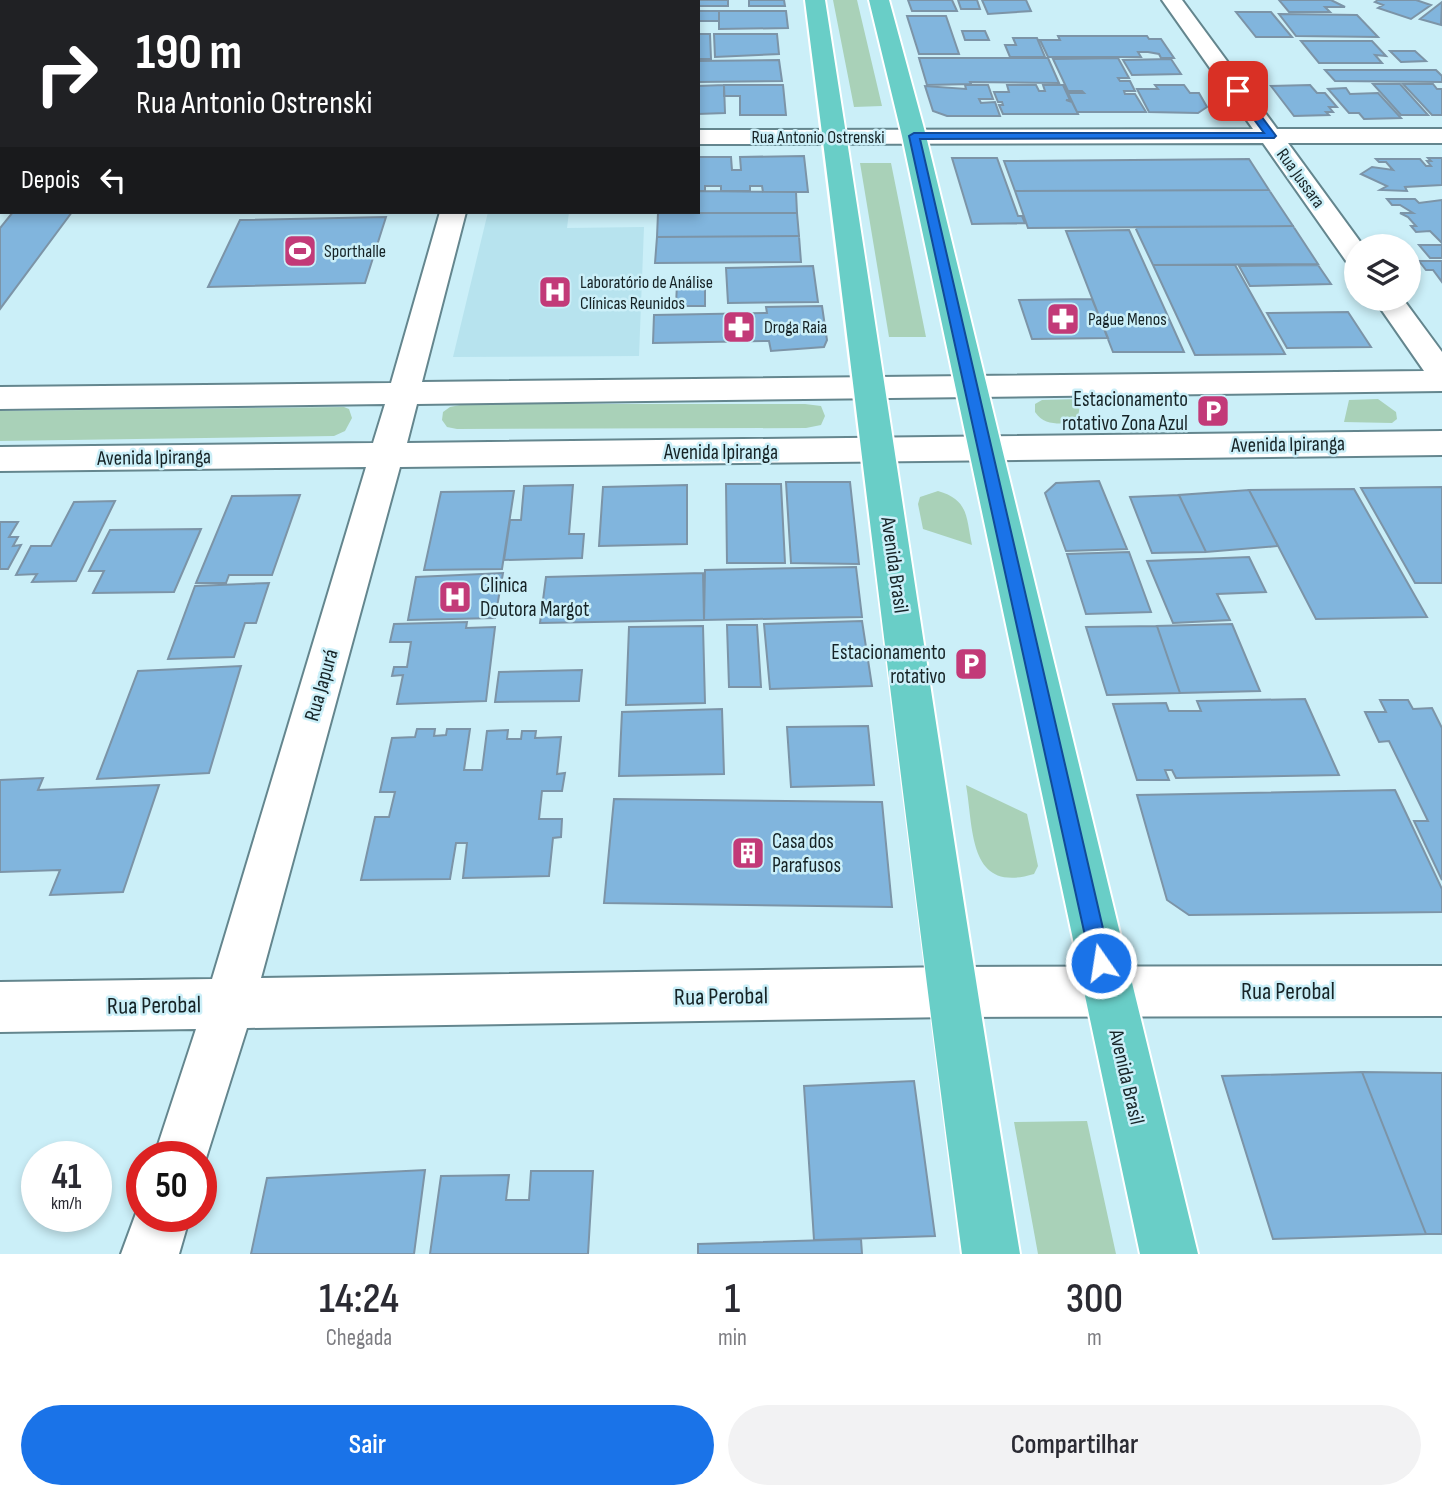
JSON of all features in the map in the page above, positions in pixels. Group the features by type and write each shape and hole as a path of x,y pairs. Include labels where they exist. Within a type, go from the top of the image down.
{"main road":[{"name":"Avenida Brasil","path":"816,0 951,992 992,1254"},
{"name":"Avenida Brasil","path":"879,0 914,136 1169,1254"}],"street":[{"name":"Rua Jussara","path":"1172,0 1344,238"},
{"name":"Rua Antonio Ostrenski","path":"700,137 1442,136"},
{"name":"Rua Japurá","path":"186,1141 230,1004 387,455 452,214"},
{"path":"1397,311 1442,374"},
{"path":"0,398 1442,382"},
{"name":"Avenida Ipiranga","path":"0,459 1442,443"},
{"name":"Rua Perobal","path":"0,1007 1107,990 1442,991"},
{"path":"150,1254 157,1232"}],"shaded area":[{"name":"Laboratório de Análise Clínicas Reunidos","path":"488,214 569,214 567,228 644,227 639,356 453,357"}],"green space":[{"path":"833,0 857,0 882,106 854,107"},
{"path":"860,163 891,163 926,337 889,337"},
{"path":"1081,399 1077,423 1048,422 1035,412 1035,404 1042,400"},
{"path":"1378,399 1396,412 1397,419 1392,423 1344,422 1349,400"},
{"path":"465,404 805,404 821,406 825,416 821,425 806,428 447,427 442,420 443,412 450,407"},
{"path":"349,409 352,418 345,431 334,436 0,441 0,411"},
{"path":"938,491 956,499 961,505 967,518 972,545 923,529 918,504 920,497"},
{"path":"966,785 1027,814 1038,866 1034,874 1012,878 997,875 986,866 978,854 974,838"},
{"path":"1087,1121 1116,1254 1038,1254 1014,1122"}],"building":[{"path":"700,0 728,0 728,6 700,6"},
{"path":"749,0 784,0 785,6 749,6"},
{"path":"908,0 952,0 957,11 912,11"},
{"path":"958,0 977,0 980,9 961,9"},
{"path":"982,0 1026,0 1031,11 988,14"},
{"path":"1279,0 1331,0 1345,7 1325,7 1330,12 1289,12"},
{"path":"1416,0 1431,5 1411,19 1378,8 1383,5 1375,2"},
{"path":"1442,2 1441,25 1420,19"},
{"path":"700,11 719,11 719,21 700,21"},
{"path":"719,11 786,11 788,28 719,29"},
{"path":"1236,12 1271,12 1292,37 1256,37"},
{"path":"1279,14 1357,15 1378,37 1296,36"},
{"path":"907,16 946,16 959,54 919,54"},
{"path":"962,31 985,31 989,40 965,40"},
{"path":"700,34 710,34 711,59 700,59"},
{"path":"714,34 777,34 779,54 715,57"},
{"path":"1058,36 1147,36 1149,39 1161,39 1174,58 1161,58 1159,54 1148,52 1138,52 1141,57 1048,57 1040,40 1060,40"},
{"path":"1013,38 1037,38 1045,57 1010,57 1005,45 1016,45"},
{"path":"1301,41 1372,41 1386,56 1375,55 1382,63 1319,63"},
{"path":"1390,51 1415,51 1426,61 1401,62"},
{"path":"919,58 1048,58 1059,83 970,82 971,84 927,85"},
{"path":"1118,58 1129,78 1118,78 1120,81 1130,81 1135,91 1124,91 1125,94 1135,94 1146,112 1077,112 1068,93 1084,93 1068,91 1053,59"},
{"path":"1171,59 1181,74 1132,75 1123,60"},
{"path":"779,60 782,81 700,82 700,61"},
{"path":"1325,70 1436,70 1442,76 1442,82 1335,81"},
{"path":"1373,84 1400,84 1428,115 1401,115"},
{"path":"1403,84 1433,84 1437,89 1442,89 1442,115 1432,115"},
{"path":"724,85 725,113 700,114 700,86"},
{"path":"724,85 783,85 786,115 740,115 740,96 724,96"},
{"path":"965,85 988,85 993,99 979,99 981,103 995,102 1000,116 947,116 933,111 925,86 966,89"},
{"path":"1007,85 1036,85 1039,91 1045,91 1043,85 1063,85 1070,100 1066,100 1072,102 1078,114 1003,114 999,105 1003,105 1002,102 998,102 994,92 1009,92"},
{"path":"1155,85 1184,85 1190,93 1199,93 1207,107 1198,113 1149,112 1137,89 1158,89"},
{"path":"1310,85 1317,93 1325,93 1337,107 1329,107 1333,112 1326,112 1329,115 1294,116 1271,86"},
{"path":"1346,88 1350,94 1378,93 1401,118 1364,119 1359,113 1349,113 1328,89"},
{"path":"804,156 808,192 763,192 762,186 750,186 750,191 721,191 721,186 705,186 705,191 700,191 700,157 731,157 732,170 741,170 740,157"},
{"path":"952,158 997,158 1018,216 1022,216 1025,223 972,224"},
{"path":"1428,158 1442,158 1442,185 1405,187 1407,191 1380,190 1387,186 1361,174 1372,167 1393,170 1386,162 1376,159 1420,159 1426,166 1431,166"},
{"path":"1249,159 1269,190 1015,191 1004,161"},
{"path":"1269,190 1293,226 1028,228 1015,191"},
{"path":"700,191 796,192 797,213 700,213"},
{"path":"1387,199 1415,199 1419,203 1442,200 1442,243 1430,231 1416,232 1411,226 1416,226 1400,213 1413,213 1400,205 1392,205"},
{"path":"797,213 799,236 657,237 658,214"},
{"path":"11,214 71,214 0,309 0,228"},
{"name":"Sporthalle","path":"386,217 365,283 208,287 240,220"},
{"path":"1293,226 1318,264 1153,265 1135,227"},
{"path":"1129,230 1184,352 1113,352 1066,231"},
{"path":"799,236 801,262 655,263 657,237"},
{"path":"1421,245 1442,245 1442,258 1430,258"},
{"path":"1421,261 1442,261 1442,282 1433,270 1426,270"},
{"path":"1153,265 1235,265 1285,354 1195,355"},
{"path":"1318,265 1331,284 1250,286 1239,266"},
{"path":"813,266 818,302 728,303 726,268"},
{"path":"677,283 705,283 705,306 676,306"},
{"name":"Pague Menos","path":"1092,299 1108,338 1032,339 1019,300"},
{"name":"Droga Raia","path":"822,306 827,340 824,347 771,351 769,341 653,343 654,315 767,313 766,307"},
{"path":"1348,312 1371,347 1287,348 1267,313"},
{"path":"1099,481 1127,549 1066,551 1045,493 1056,483"},
{"path":"786,482 850,482 859,564 791,563"},
{"path":"726,484 781,484 785,563 727,563"},
{"path":"573,485 569,534 584,534 582,558 504,560 510,520 521,520 524,486"},
{"path":"687,485 687,544 599,546 603,487"},
{"path":"1442,487 1442,583 1415,583 1361,488"},
{"path":"1354,489 1427,617 1316,619 1249,490"},
{"path":"1249,490 1278,546 1206,552 1179,495"},
{"path":"514,491 502,569 424,570 441,492"},
{"path":"300,495 272,575 229,575 226,583 196,583 232,496"},
{"path":"1179,495 1206,552 1152,553 1130,497"},
{"path":"115,501 76,581 32,582 37,574 16,575 31,546 51,546 74,502"},
{"path":"0,522 18,522 9,537 18,537 13,546 21,545 8,569 0,569"},
{"path":"201,529 174,592 93,593 104,571 89,571 110,530"},
{"path":"1129,552 1151,612 1086,614 1067,554"},
{"path":"1249,557 1266,592 1217,594 1230,620 1173,623 1147,561"},
{"path":"856,567 862,617 704,620 705,570"},
{"name":"Clinica Doutora Margot","path":"503,573 495,618 408,620 416,577"},
{"path":"703,573 704,620 540,623 546,577"},
{"path":"269,583 256,623 245,623 234,657 168,659 195,586"},
{"path":"862,621 872,686 770,689 764,624"},
{"path":"467,622 466,628 495,627 486,701 397,704 403,675 392,676 394,667 407,667 411,642 390,642 394,624"},
{"path":"1232,624 1260,691 1180,693 1157,626"},
{"path":"727,625 757,625 761,687 729,687"},
{"path":"703,626 705,703 626,705 629,627"},
{"path":"1157,626 1180,693 1107,695 1086,627"},
{"path":"241,666 209,773 97,779 138,671"},
{"path":"582,670 579,701 495,702 499,672"},
{"path":"1305,699 1339,775 1176,778 1172,770 1165,770 1169,780 1137,780 1113,704 1166,703 1169,711 1201,711 1197,701"},
{"path":"1380,700 1408,700 1413,709 1432,708 1442,728 1442,880 1414,821 1428,821 1389,741 1379,742 1365,712 1386,712"},
{"path":"722,709 724,774 619,776 622,712"},
{"path":"868,726 874,785 791,787 787,727"},
{"path":"417,729 435,729 434,736 446,735 447,729 470,729 464,770 482,770 487,731 508,730 507,739 521,739 522,731 536,731 535,738 561,737 557,774 565,773 562,791 542,791 539,819 562,819 561,837 553,838 549,876 463,878 467,843 456,843 450,879 361,880 375,817 389,817 395,792 380,792 392,738 415,737"},
{"path":"43,778 38,790 159,785 123,892 50,895 60,870 0,872 0,780"},
{"path":"1395,790 1442,889 1442,912 1189,915 1167,900 1137,795"},
{"name":"Casa dos Parafusos","path":"614,799 882,802 892,907 604,903"},
{"path":"1362,1072 1442,1073 1442,1234 1426,1234"},
{"path":"1362,1072 1426,1234 1273,1239 1222,1076"},
{"path":"914,1081 935,1236 814,1240 804,1086"},
{"path":"425,1170 414,1254 251,1254 267,1178"},
{"path":"531,1171 593,1171 588,1254 430,1254 441,1176 509,1175 506,1200 529,1200"},
{"path":"861,1239 862,1254 698,1254 698,1244"}],"place":[{"name":"Sporthalle","path":"300,251"},
{"name":"Laboratório de Análise Clínicas Reunidos","path":"555,292"},
{"name":"Pague Menos","path":"1063,319"},
{"name":"Droga Raia","path":"739,327"},
{"name":"Estacionamento rotativo Zona Azul","path":"1213,411"},
{"name":"Clinica Doutora Margot","path":"455,597"},
{"name":"Estacionamento rotativo","path":"971,664"},
{"name":"Casa dos Parafusos","path":"748,853"}],"route":[{"path":"1101,963 914,136 1271,136 1238,91"}]}
